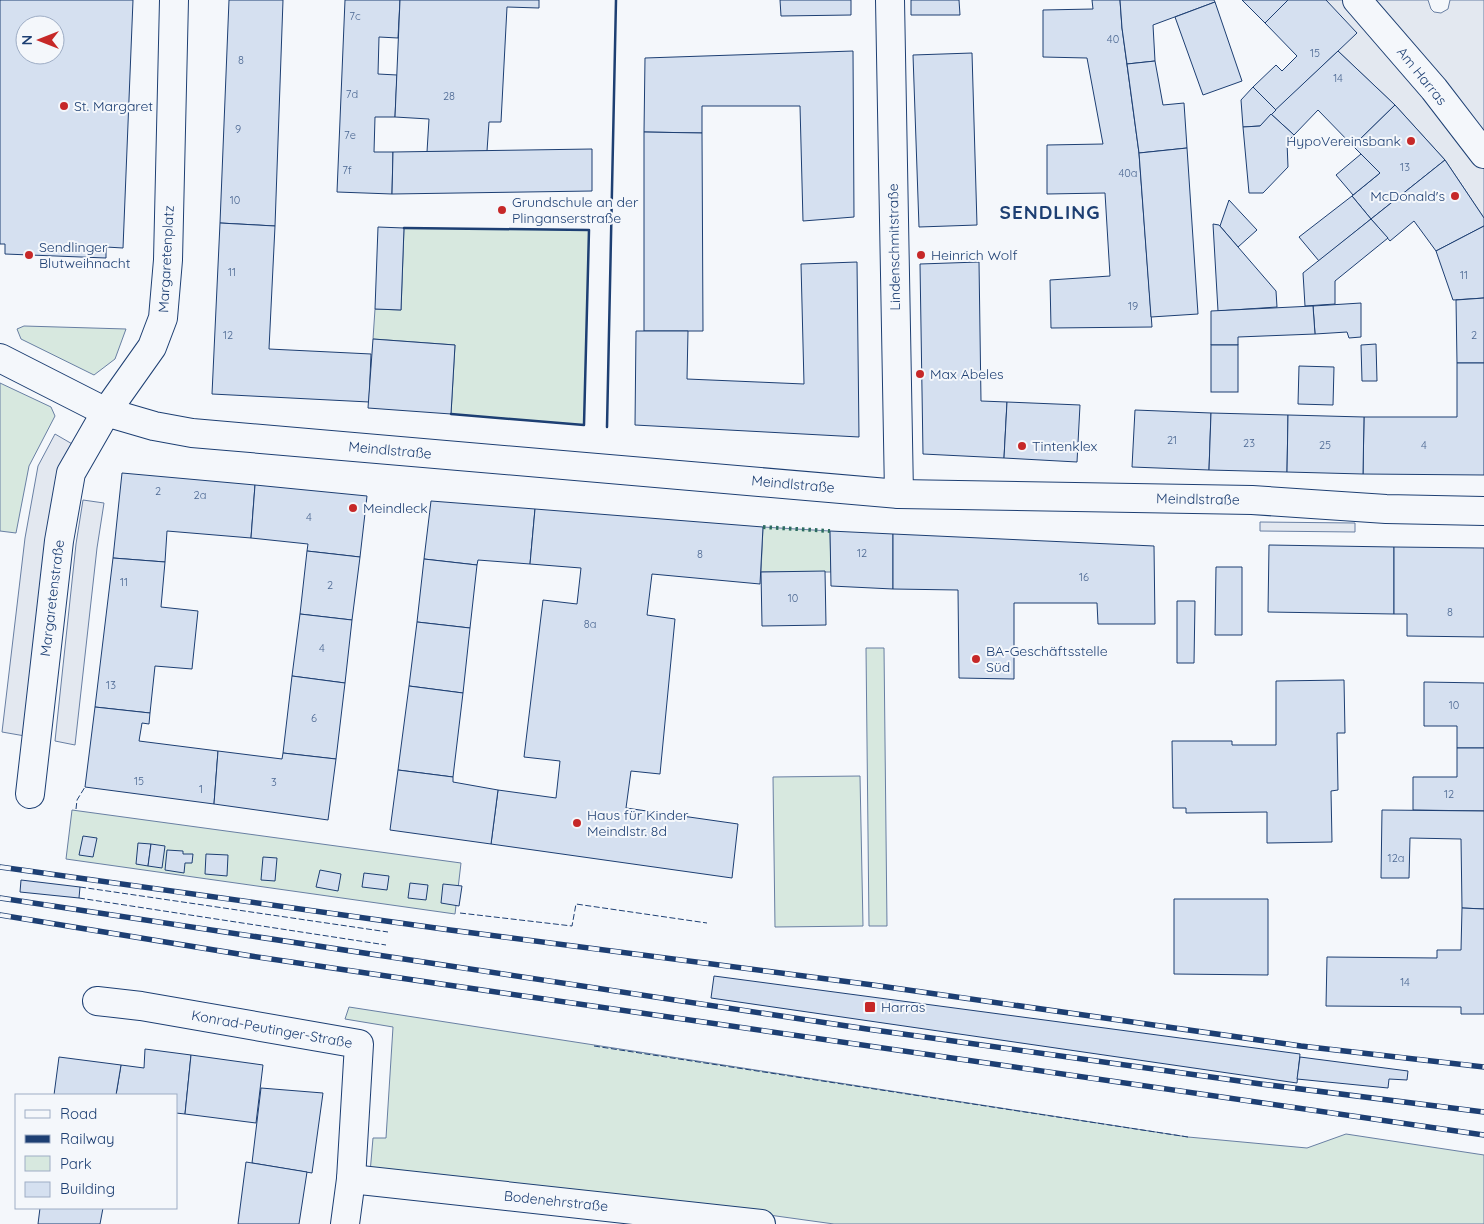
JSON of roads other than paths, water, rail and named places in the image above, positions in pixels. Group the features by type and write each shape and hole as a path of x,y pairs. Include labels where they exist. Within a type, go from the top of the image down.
{"street":[{"name":"Margaretenplatz","path":"106,412 152,347 163,318 168,260 174,0"},
{"name":"Lindenschmitstraße","path":"890,0 898,494"},
{"name":"Am Harras","path":"1357,0 1434,89 1484,154"},
{"path":"0,358 106,412"},
{"name":"Meindlstraße","path":"106,412 154,426 192,433 898,494 1252,500 1386,509 1484,511"},
{"name":"Margaretenstraße","path":"30,794 59,541 71,473 106,412"},
{"name":"Konrad-Peutinger-Straße","path":"97,1001 141,1006 359,1044 351,1179 345,1224"},
{"name":"Bodenehrstraße","path":"351,1179 761,1224"}],"railway":[{"path":"0,867 450,930 873,985 1301,1046 1484,1067"},
{"path":"0,898 867,1029 1261,1084 1484,1112"},
{"path":"0,915 251,956 1484,1135"}],"place":[{"name":"St. Margaret","path":"64,106"},
{"name":"HypoVereinsbank","path":"1411,141"},
{"name":"McDonald's","path":"1455,196"},
{"name":"Grundschule an der Plinganserstraße","path":"502,210"},
{"name":"Sendlinger Blutweihnacht","path":"29,255"},
{"name":"Heinrich Wolf","path":"921,255"},
{"name":"Max Abeles","path":"920,374"},
{"name":"Tintenklex","path":"1022,446"},
{"name":"Meindleck","path":"353,508"},
{"name":"BA-Geschäftsstelle Süd","path":"976,659"},
{"name":"Haus für Kinder Meindlstr. 8d","path":"577,823"},
{"name":"Harras","path":"870,1007"}],"district":[{"name":"SENDLING","path":"1050,212"}]}
